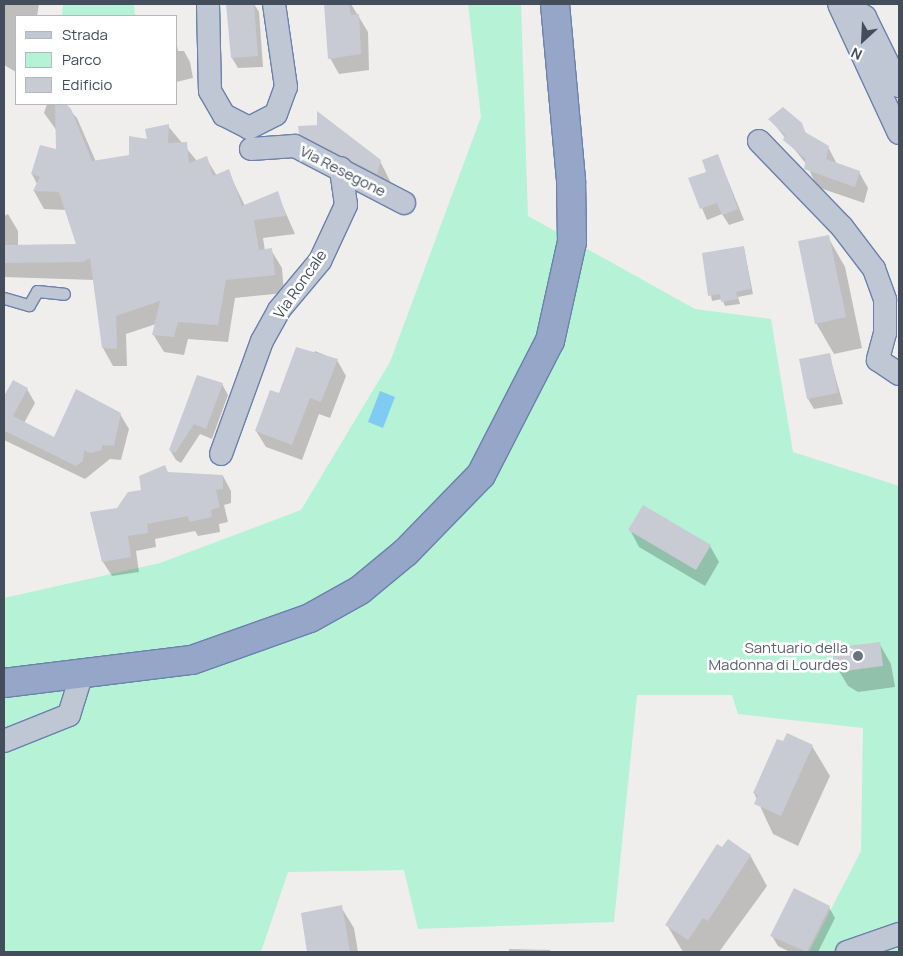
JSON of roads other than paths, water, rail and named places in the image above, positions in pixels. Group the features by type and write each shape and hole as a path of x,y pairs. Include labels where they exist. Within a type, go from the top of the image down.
{"highway":[{"path":"4,683 192,660 310,618 360,590 406,552 481,475 550,341 572,242 571,180 555,4"}],"street":[{"path":"208,4 210,92 224,116 249,128 276,114 286,86 274,4"},
{"path":"839,4 899,134"},
{"path":"845,4 865,17 899,86"},
{"name":"Via Resegone","path":"261,122 260,147 295,146 341,168 404,203"},
{"path":"759,141 842,227 874,269 885,300 885,333 878,360 899,374"},
{"name":"Via Roncale","path":"221,454 262,341 279,310 320,261 346,205 341,168"},
{"path":"4,741 69,715 82,674"},
{"path":"847,952 899,934"}],"lane":[{"path":"4,298 29,305 37,291 64,294"}],"water":[{"path":"380,391 395,397 383,428 368,422"}],"place":[{"name":"Santuario della Madonna di Lourdes","path":"858,656"}]}
